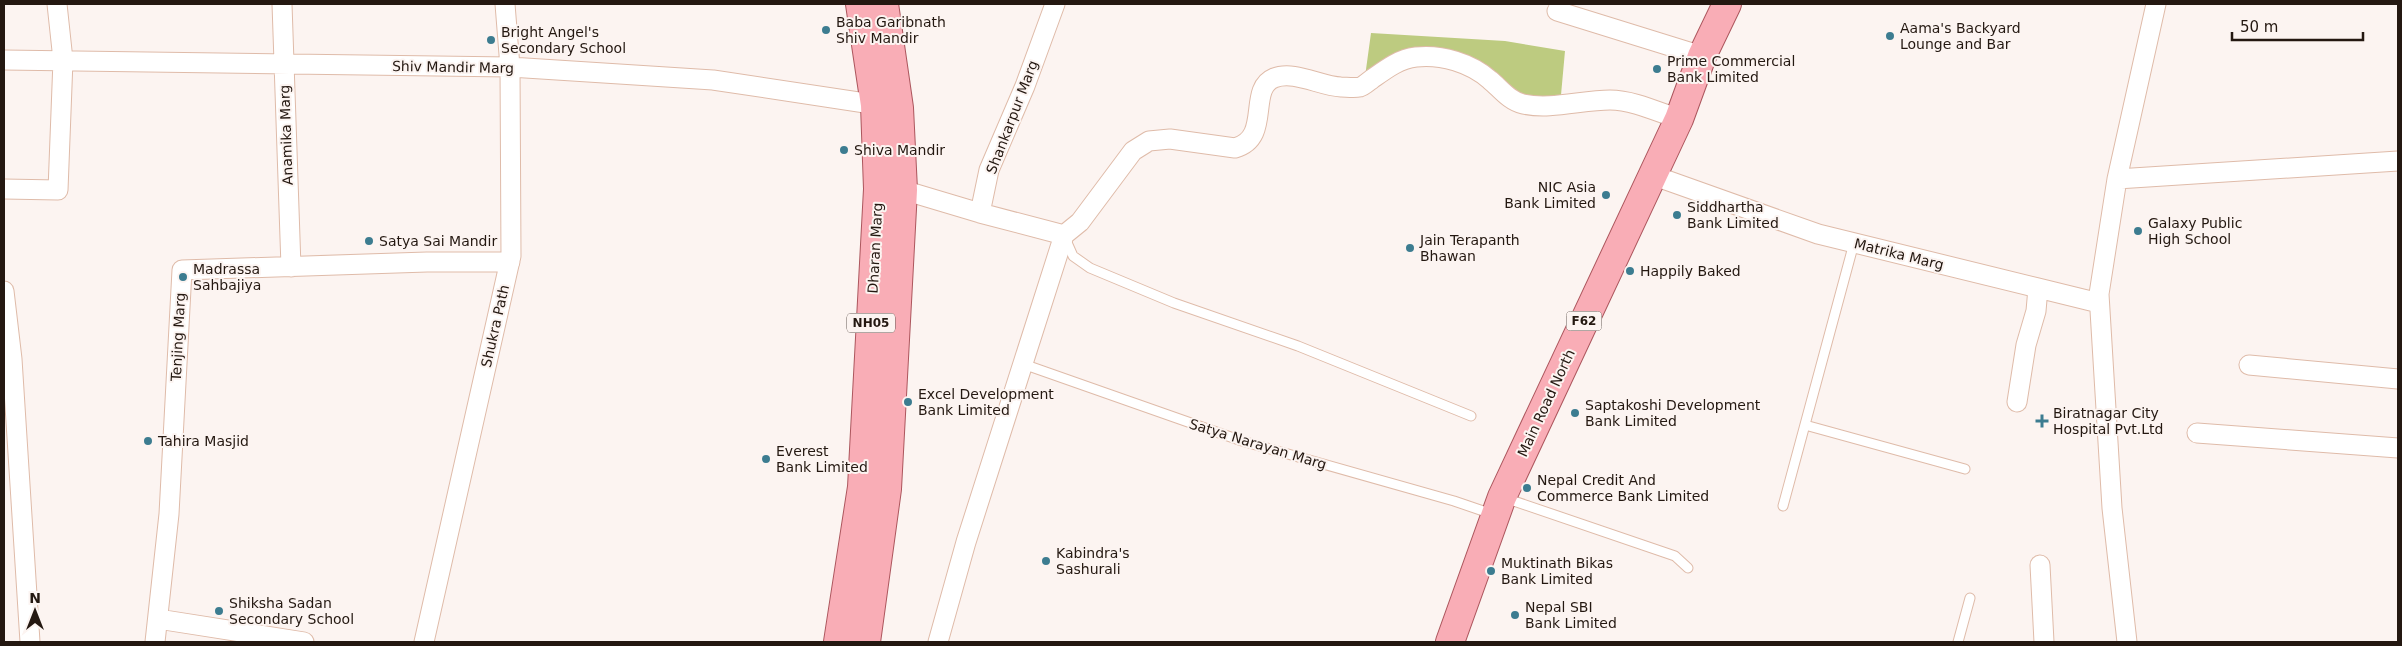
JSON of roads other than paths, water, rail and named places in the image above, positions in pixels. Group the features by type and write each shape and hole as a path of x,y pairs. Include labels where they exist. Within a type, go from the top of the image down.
{"main road":[{"name":"Dharan Marg","path":"860,4 887,107 903,190 887,489 866,642"},
{"name":"Dharan Marg","path":"838,642 862,487 878,189 887,107 884,4"},
{"name":"Main Road North","path":"1450,642 1499,506 1679,119 1702,56 1727,4"}],"street":[{"path":"4,189 58,190 63,60 57,4"},
{"name":"Anamika Marg","path":"282,4 291,267"},
{"name":"Shukra Path","path":"424,642 510,262 510,68 505,4"},
{"name":"Shankarpur Marg","path":"980,213 990,170 1025,86 1055,4"},
{"path":"2127,642 2112,508 2099,302 2118,179 2156,4"},
{"path":"1557,11 1702,56"},
{"path":"938,642 966,542 1064,236 1080,222 1133,151 1149,141 1170,139 1235,148 1246,145 1253,138 1265,85 1273,78 1284,75 1339,87 1360,87 1396,62 1415,57 1438,57 1461,62 1488,78 1508,97 1522,104 1544,105 1612,100 1627,102 1679,119"},
{"name":"Shiv Mandir Marg","path":"4,60 510,68 713,80 887,107"},
{"path":"2118,179 2398,161"},
{"name":"Matrika Marg","path":"1652,175 1818,234 2099,302"},
{"path":"903,190 1064,236"},
{"name":"Tenjing Marg","path":"155,642 169,514 182,270 427,262 510,262"},
{"path":"2017,402 2026,345 2036,311 2038,288"},
{"path":"4,291 12,359 30,642"},
{"path":"2249,365 2398,378"},
{"path":"2197,433 2398,448"},
{"path":"2040,565 2044,642"},
{"path":"158,619 304,642"}],"lane":[{"path":"1064,236 1073,256 1090,268 1174,303 1298,346 1471,416"},
{"path":"1783,506 1854,243"},
{"name":"Satya Narayan Marg","path":"1023,364 1242,441 1454,501 1499,506 1675,556 1688,568"},
{"path":"1805,425 1966,469"},
{"path":"1958,642 1970,598"}],"place":[{"name":"Baba Garibnath Shiv Mandir","path":"826,30"},
{"name":"Aama's Backyard Lounge and Bar","path":"1890,36"},
{"name":"Bright Angel's Secondary School","path":"491,40"},
{"name":"Prime Commercial Bank Limited","path":"1657,69"},
{"name":"Shiva Mandir","path":"844,150"},
{"name":"NIC Asia Bank Limited","path":"1606,195"},
{"name":"Siddhartha Bank Limited","path":"1677,215"},
{"name":"Galaxy Public High School","path":"2138,231"},
{"name":"Satya Sai Mandir","path":"369,241"},
{"name":"Jain Terapanth Bhawan","path":"1410,248"},
{"name":"Happily Baked","path":"1630,271"},
{"name":"Madrassa Sahbajiya","path":"183,277"},
{"name":"Excel Development Bank Limited","path":"908,402"},
{"name":"Saptakoshi Development Bank Limited","path":"1575,413"},
{"name":"Biratnagar City Hospital Pvt.Ltd","path":"2042,421"},
{"name":"Tahira Masjid","path":"148,441"},
{"name":"Everest Bank Limited","path":"766,459"},
{"name":"Nepal Credit And Commerce Bank Limited","path":"1527,488"},
{"name":"Kabindra's Sashurali","path":"1046,561"},
{"name":"Muktinath Bikas Bank Limited","path":"1491,571"},
{"name":"Shiksha Sadan Secondary School","path":"219,611"},
{"name":"Nepal SBI Bank Limited","path":"1515,615"}]}
